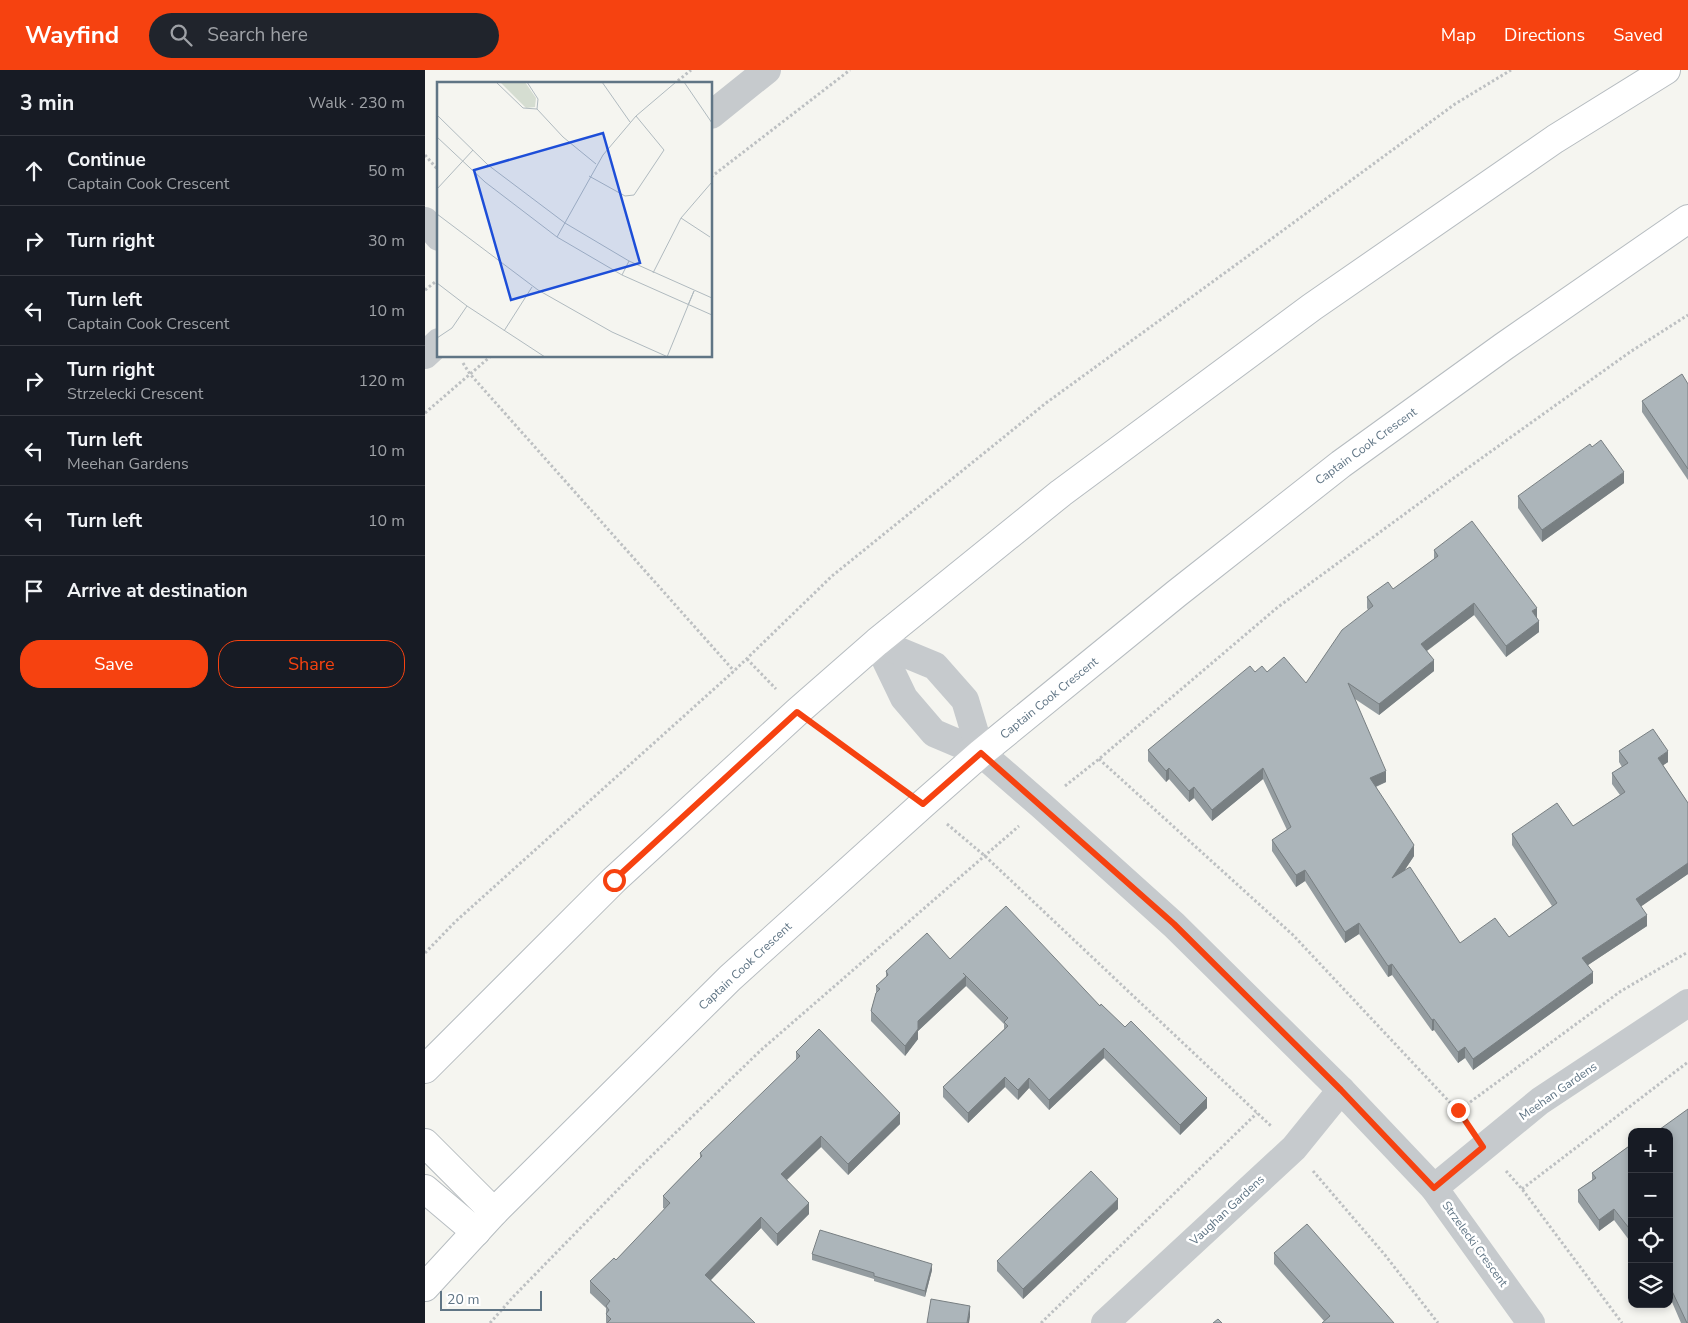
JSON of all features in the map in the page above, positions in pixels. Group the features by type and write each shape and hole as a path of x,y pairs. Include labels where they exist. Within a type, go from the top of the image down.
{"main road":[{"path":"425,1069 614,880 797,712 877,642 1061,493 1312,306 1555,139 1666,70"},
{"name":"Captain Cook Crescent","path":"425,1287 485,1222 730,978 981,753 1176,594 1341,464 1503,347 1688,219"},
{"path":"425,1143 485,1222"},
{"path":"425,1189 485,1222"}],"street":[{"path":"713,113 767,70"},
{"path":"425,221 437,235"},
{"path":"425,355 437,344"},
{"path":"877,642 935,666 965,700 981,753"},
{"name":"Strzelecki Crescent","path":"877,642 903,698 934,732 981,753 1174,924 1341,1090 1434,1188 1531,1323"},
{"name":"Meehan Gardens","path":"1434,1188 1540,1101 1688,1003"},
{"name":"Vaughan Gardens","path":"1105,1323 1294,1148 1341,1090"}],"path":[{"path":"676,82 691,70"},
{"path":"713,175 850,70"},
{"path":"425,953 462,916 747,659 832,576 1046,403 1455,104 1511,70"},
{"path":"425,155 437,169"},
{"path":"425,290 437,281"},
{"path":"1622,1323 1522,1189 1483,1147 1458,1110 1293,935 1099,759 1278,606 1630,352 1688,315"},
{"path":"460,358 470,374 734,671"},
{"path":"425,413 489,358"},
{"path":"747,659 797,712 923,804 985,856 1294,1148 1385,1255 1438,1323"},
{"path":"489,1323 630,1177 761,1050 1021,824"},
{"path":"1458,1110 1621,991 1688,952"},
{"path":"1522,1189 1688,1062"},
{"path":"1041,1323 1257,1113"}],"building":[{"path":"1682,374 1688,384 1688,469 1642,401"},
{"path":"1601,440 1624,472 1542,530 1518,496 1590,444 1592,447"},
{"path":"1472,521 1537,608 1532,611 1539,621 1506,646 1474,603 1421,644 1434,660 1379,704 1348,683 1386,771 1370,778 1414,845 1392,878 1410,867 1460,943 1495,918 1509,937 1557,903 1512,834 1557,803 1573,826 1625,792 1612,773 1628,763 1619,751 1653,729 1668,751 1658,758 1688,803 1688,863 1636,899 1647,915 1582,958 1593,972 1473,1059 1465,1047 1458,1052 1434,1019 1432,1020 1392,964 1388,966 1359,923 1345,932 1305,870 1296,875 1272,840 1291,827 1263,768 1212,810 1194,787 1189,791 1169,768 1166,771 1148,750 1250,666 1255,672 1262,666 1267,672 1284,657 1306,683 1342,630 1373,606 1367,597 1388,582 1393,589 1438,556 1434,550"},
{"path":"1006,906 1100,1006 1101,1004 1125,1027 1131,1021 1207,1098 1180,1125 1104,1048 1049,1100 1029,1078 1018,1090 1005,1077 968,1113 943,1087 1008,1026 1004,1022 1008,1018 966,976 918,1021 918,1029 905,1046 871,1011 876,993 880,989 876,986 888,975 886,971 927,933 950,959"},
{"path":"819,1029 900,1113 848,1164 821,1136 781,1174 809,1203 777,1234 761,1217 705,1275 755,1323 607,1323 611,1319 606,1314 609,1310 606,1306 610,1301 590,1281 614,1258 616,1260 670,1203 663,1196 702,1156 700,1153 800,1056 796,1052"},
{"path":"1688,1109 1688,1323 1673,1293 1673,1128 1662,1128"},
{"path":"1628,1147 1628,1227 1614,1209 1599,1220 1578,1190 1596,1178 1592,1173"},
{"path":"1091,1171 1118,1199 1023,1289 997,1261"},
{"path":"1307,1224 1394,1323 1322,1323 1330,1316 1274,1253"},
{"path":"820,1230 932,1264 925,1291 874,1276 874,1273 812,1254"},
{"path":"931,1299 970,1306 967,1323 927,1323"},
{"path":"1218,1319 1222,1323 1213,1323"}],"route":[{"path":"614,880 797,712 923,804 981,753 1174,924 1341,1090 1434,1188 1483,1147 1458,1110"}]}
